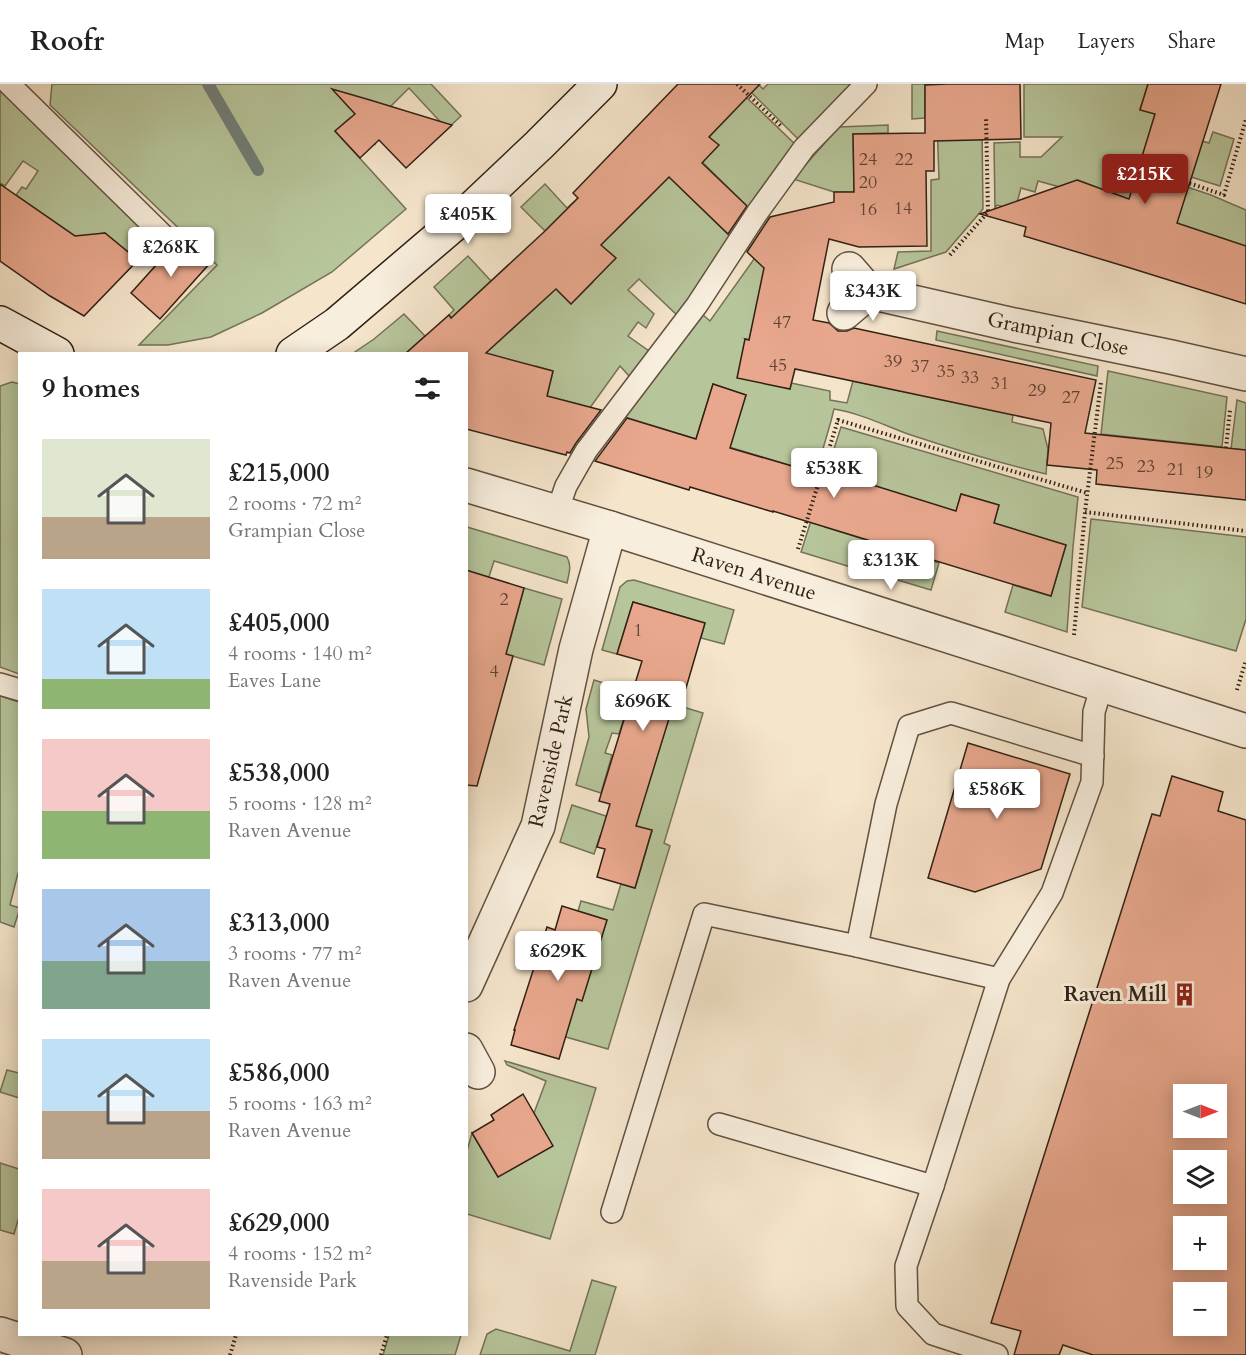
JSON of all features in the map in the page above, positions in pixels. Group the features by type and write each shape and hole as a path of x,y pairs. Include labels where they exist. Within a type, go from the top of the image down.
{"street":[{"path":"296,352 336,324 466,214 600,84"},
{"name":"Grampian Close","path":"844,313 859,280 1014,325 1246,374"},
{"path":"0,323 53,352"},
{"name":"Raven Avenue","path":"468,486 610,528 1246,731"},
{"name":"Ravenside Park","path":"468,980 538,826 576,649 610,528"},
{"path":"0,1334 46,1352"}],"lane":[{"path":"9,84 169,241"},
{"path":"557,513 566,486 586,451 698,305 757,213 804,148 866,84"},
{"path":"0,684 18,689"},
{"path":"997,1355 933,1334 907,1306 906,1266 999,979 1052,893 1092,782 1094,712 1102,685"},
{"path":"857,946 886,804 909,726 951,713 1093,756"},
{"path":"612,1212 704,914 999,979"},
{"path":"719,1124 933,1186"}],"path":[{"path":"737,84 804,148"},
{"path":"950,255 988,212 986,117"},
{"path":"1131,163 1224,195 1246,119"},
{"path":"1074,635 1087,493 1101,379"},
{"path":"1226,448 1231,404"},
{"path":"795,559 837,420 1087,493"},
{"path":"1085,512 1246,531"},
{"path":"1235,695 1246,660"},
{"path":"230,1355 236,1336"},
{"path":"381,1355 387,1336"}],"green space":[{"path":"52,84 431,84 461,116 447,129 409,88 385,112 375,144 351,117 335,131 406,209 332,272 262,313 211,337 168,345 139,345 217,265 50,105"},
{"path":"758,84 763,89 768,84 856,84 801,142 750,91"},
{"path":"912,84 948,84 925,85 925,118 912,119"},
{"path":"1024,84 1148,84 1140,109 1155,114 1141,161 1125,156 1122,165 1211,195 1246,210 1246,246 1206,248 1096,187 1078,180 1069,183 1067,189 1038,181 1035,192 1021,188 1015,210 997,205 995,208 994,143 1020,142 1020,157 1041,157 1062,137 1024,137"},
{"path":"0,89 156,243 126,272 110,261 119,245 105,233 98,234 90,246 16,195 22,187 26,189 38,171 23,161 5,186 0,183"},
{"path":"746,97 797,146 749,208 693,153 718,145 709,137"},
{"path":"937,121 982,127 983,209 946,252 894,269 898,252 931,251 931,180 939,179"},
{"path":"888,125 888,133 853,134 854,192 834,192 793,179 839,127"},
{"path":"1213,132 1234,139 1220,186 1191,177 1202,141 1209,143"},
{"path":"669,177 731,237 677,315 639,279 628,290 654,314 646,328 638,322 628,336 649,351 630,377 620,366 574,430 582,405 547,396 553,371 536,366 525,372 482,354 449,315 454,310 434,287 468,256 491,281 555,288 571,304 593,282 564,212 545,231 521,207 545,184 567,208 579,197 613,233"},
{"path":"779,224 749,340 745,339 791,383 830,391 830,400 847,403 853,381 1013,415 1012,422 1043,429 1048,449 1046,474 959,450 862,416 834,409 816,473 729,447 746,395 713,384 696,439 625,417 702,314 710,321"},
{"path":"404,314 425,336 407,352 355,352"},
{"path":"937,331 1098,366 1097,376 936,340"},
{"path":"1108,371 1227,397 1222,447 1101,434"},
{"path":"12,382 18,384 18,674 0,667 0,386"},
{"path":"1237,400 1246,403 1246,450 1231,449"},
{"path":"841,427 1078,497 1067,632 1005,612 1013,585 1051,596 1066,545 994,523 999,505 961,494 956,512 867,484 873,466 853,460 847,478 841,476 825,527 863,539 854,568 801,552"},
{"path":"1091,519 1246,537 1246,619 1236,651 1082,607"},
{"path":"468,527 567,557 569,560 567,583 494,561 489,577 468,575"},
{"path":"899,551 939,563 931,590 891,578"},
{"path":"634,580 734,610 724,644 701,638 705,623 633,602 617,654 602,650 620,587 627,581"},
{"path":"524,588 562,599 544,665 468,643 509,644"},
{"path":"594,680 632,692 619,734 612,733 605,753 612,755 601,793 576,785 589,737 586,709"},
{"path":"0,696 18,702 18,873 10,905 18,907 18,914 14,927 0,922"},
{"path":"673,704 703,713 664,843 670,846 608,1049 566,1037 538,987 582,1000 607,920 578,911 581,901 613,910 621,884 635,888 652,831 618,820"},
{"path":"572,805 615,819 608,838 600,836 594,854 560,842"},
{"path":"505,1061 596,1088 550,1239 468,1214 468,1147 472,1133 498,1177 552,1146 534,1113 546,1081 507,1065"},
{"path":"7,1070 18,1073 18,1098 0,1092"},
{"path":"0,1163 18,1169 18,1220 14,1234 0,1230"},
{"path":"592,1280 616,1287 595,1355 480,1355 487,1334 496,1329 570,1351"},
{"path":"389,1336 461,1336 455,1355 383,1355"}],"building":[{"path":"678,84 760,84 709,137 719,145 702,163 747,206 728,234 669,177 601,245 616,258 571,304 556,289 486,353 553,371 547,396 601,410 570,453 567,452 566,455 468,430 468,352 407,352 449,315 451,318 545,231 578,198 573,193"},
{"path":"1020,84 1021,139 934,141 934,171 926,171 927,246 859,247 829,239 813,320 829,323 838,331 854,328 1096,380 1085,433 1246,450 1246,500 1096,484 1097,470 1047,465 1051,423 795,369 790,389 737,378 745,339 749,340 764,268 747,252 770,217 834,202 834,192 854,192 853,134 925,133 925,85"},
{"path":"1148,84 1221,84 1177,223 1246,246 1246,304 1024,236 1026,227 980,214 1077,180 1129,199 1155,114 1140,110"},
{"path":"332,89 452,125 406,168 379,140 360,158 335,131 355,114"},
{"path":"0,184 75,236 105,233 138,260 84,316 50,296 0,261"},
{"path":"183,236 211,262 160,319 131,293 167,253 173,253 178,249"},
{"path":"713,384 746,395 730,448 840,480 842,476 847,477 956,511 961,494 999,505 994,523 1066,545 1051,596 773,511 690,487 689,490 595,461 627,418 696,439"},
{"path":"468,571 524,588 506,654 513,656 477,786 468,785"},
{"path":"633,602 705,623 686,688 679,686 636,826 652,830 635,888 597,877 605,849 597,847 610,804 599,801 642,661 617,654"},
{"path":"968,743 1070,774 1041,869 975,892 928,878"},
{"name":"Raven Mill","path":"1172,776 1223,792 1218,811 1246,820 1246,1355 1093,1355 1063,1345 1059,1355 1014,1355 1021,1331 991,1323 1152,814 1160,816"},
{"path":"562,906 607,920 582,1001 577,999 559,1059 511,1045 547,927 555,930"},
{"path":"523,1094 553,1146 498,1177 472,1133 494,1120 491,1115"}],"waterway":[{"path":"208,84 258,170"}],"place":[{"name":"Raven Mill","path":"1185,994"}]}
